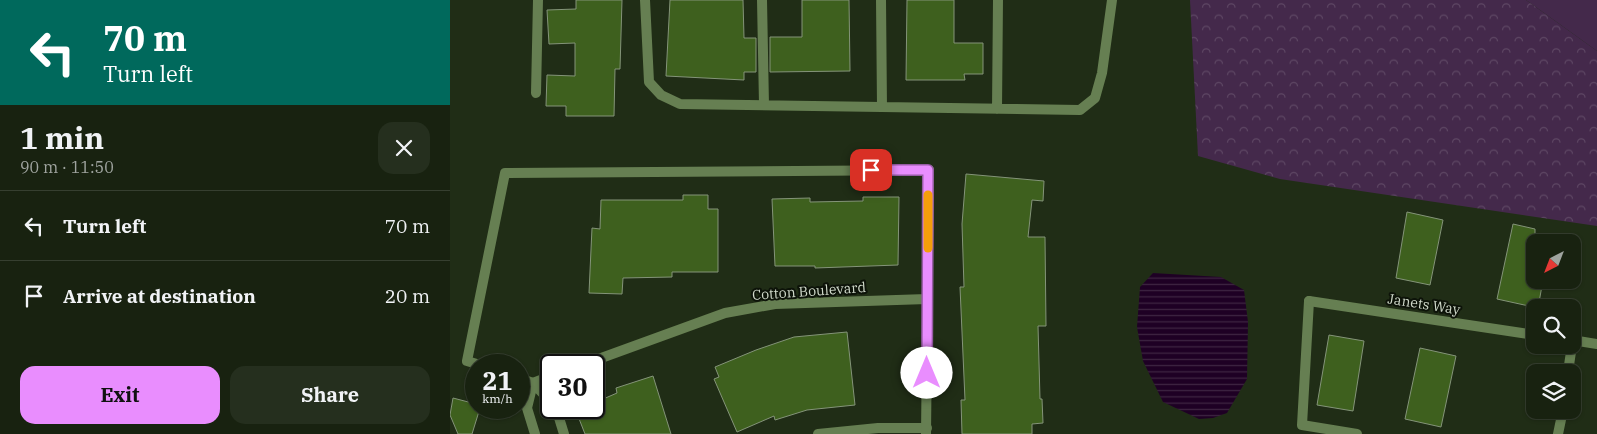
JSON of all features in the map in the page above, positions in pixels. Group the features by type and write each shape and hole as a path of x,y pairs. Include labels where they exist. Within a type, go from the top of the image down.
{"street":[{"path":"536,93 538,0"},
{"path":"645,0 649,82 661,95 680,104 1080,110 1095,98 1104,64 1112,0"},
{"path":"762,0 764,105"},
{"path":"881,0 882,107"},
{"path":"997,109 998,0"},
{"path":"468,354 505,173 928,170 926,431 878,428 818,434"},
{"name":"Cotton Boulevard","path":"605,357 725,313 775,304 927,299"},
{"name":"Janets Way","path":"1357,434 1302,425 1309,300 1526,334"},
{"path":"1581,343 1597,344"},
{"path":"533,383 540,380"},
{"path":"530,382 540,390"},
{"path":"533,383 527,408 535,434"},
{"path":"559,419 564,434"},
{"path":"1558,434 1561,419"}],"green space":[{"path":"1190,0 1526,0 1597,51 1597,226 1280,179 1198,156"},
{"path":"1526,0 1597,0 1597,51"}],"shaded area":[{"path":"1153,273 1221,277 1244,290 1248,322 1247,379 1227,413 1213,418 1199,419 1163,402 1143,361 1137,327 1140,287"}],"building":[{"path":"576,0 622,0 620,69 615,69 614,116 566,116 566,106 546,106 547,75 575,76 575,43 549,44 547,10 576,9"},
{"path":"670,0 743,0 744,38 756,38 756,72 744,72 744,80 666,76"},
{"path":"802,0 849,0 850,71 770,72 770,37 802,37"},
{"path":"907,0 954,0 954,43 983,43 983,74 964,74 965,80 906,80"},
{"path":"966,174 1044,181 1043,201 1032,200 1028,237 1045,237 1046,326 1038,326 1040,399 1042,399 1043,423 1032,424 1032,434 962,434 961,400 965,400 960,287 964,287 962,224"},
{"path":"683,195 708,195 708,209 718,209 718,272 672,272 672,277 623,278 622,294 589,293 592,228 600,229 601,200 683,200"},
{"path":"863,197 899,197 898,265 815,268 815,266 775,266 772,199 810,198 810,202 863,201"},
{"path":"1407,212 1443,220 1430,285 1396,278"},
{"path":"1513,224 1535,229 1535,234 1526,234 1526,289 1541,289 1540,299 1526,299 1526,305 1497,299"},
{"path":"847,332 855,405 807,410 775,420 774,416 737,432 714,379 719,377 715,367 794,337"},
{"path":"1329,335 1364,341 1353,411 1317,405"},
{"path":"1420,348 1456,356 1441,427 1405,419"},
{"path":"653,376 671,434 585,434 579,419 605,419 605,398 617,393 616,388"},
{"path":"453,398 465,401 465,419 477,419 472,434 458,434 450,415"}],"slow traffic":[{"path":"928,195 928,248"}],"route":[{"path":"871,170 928,170 927,373"}]}
